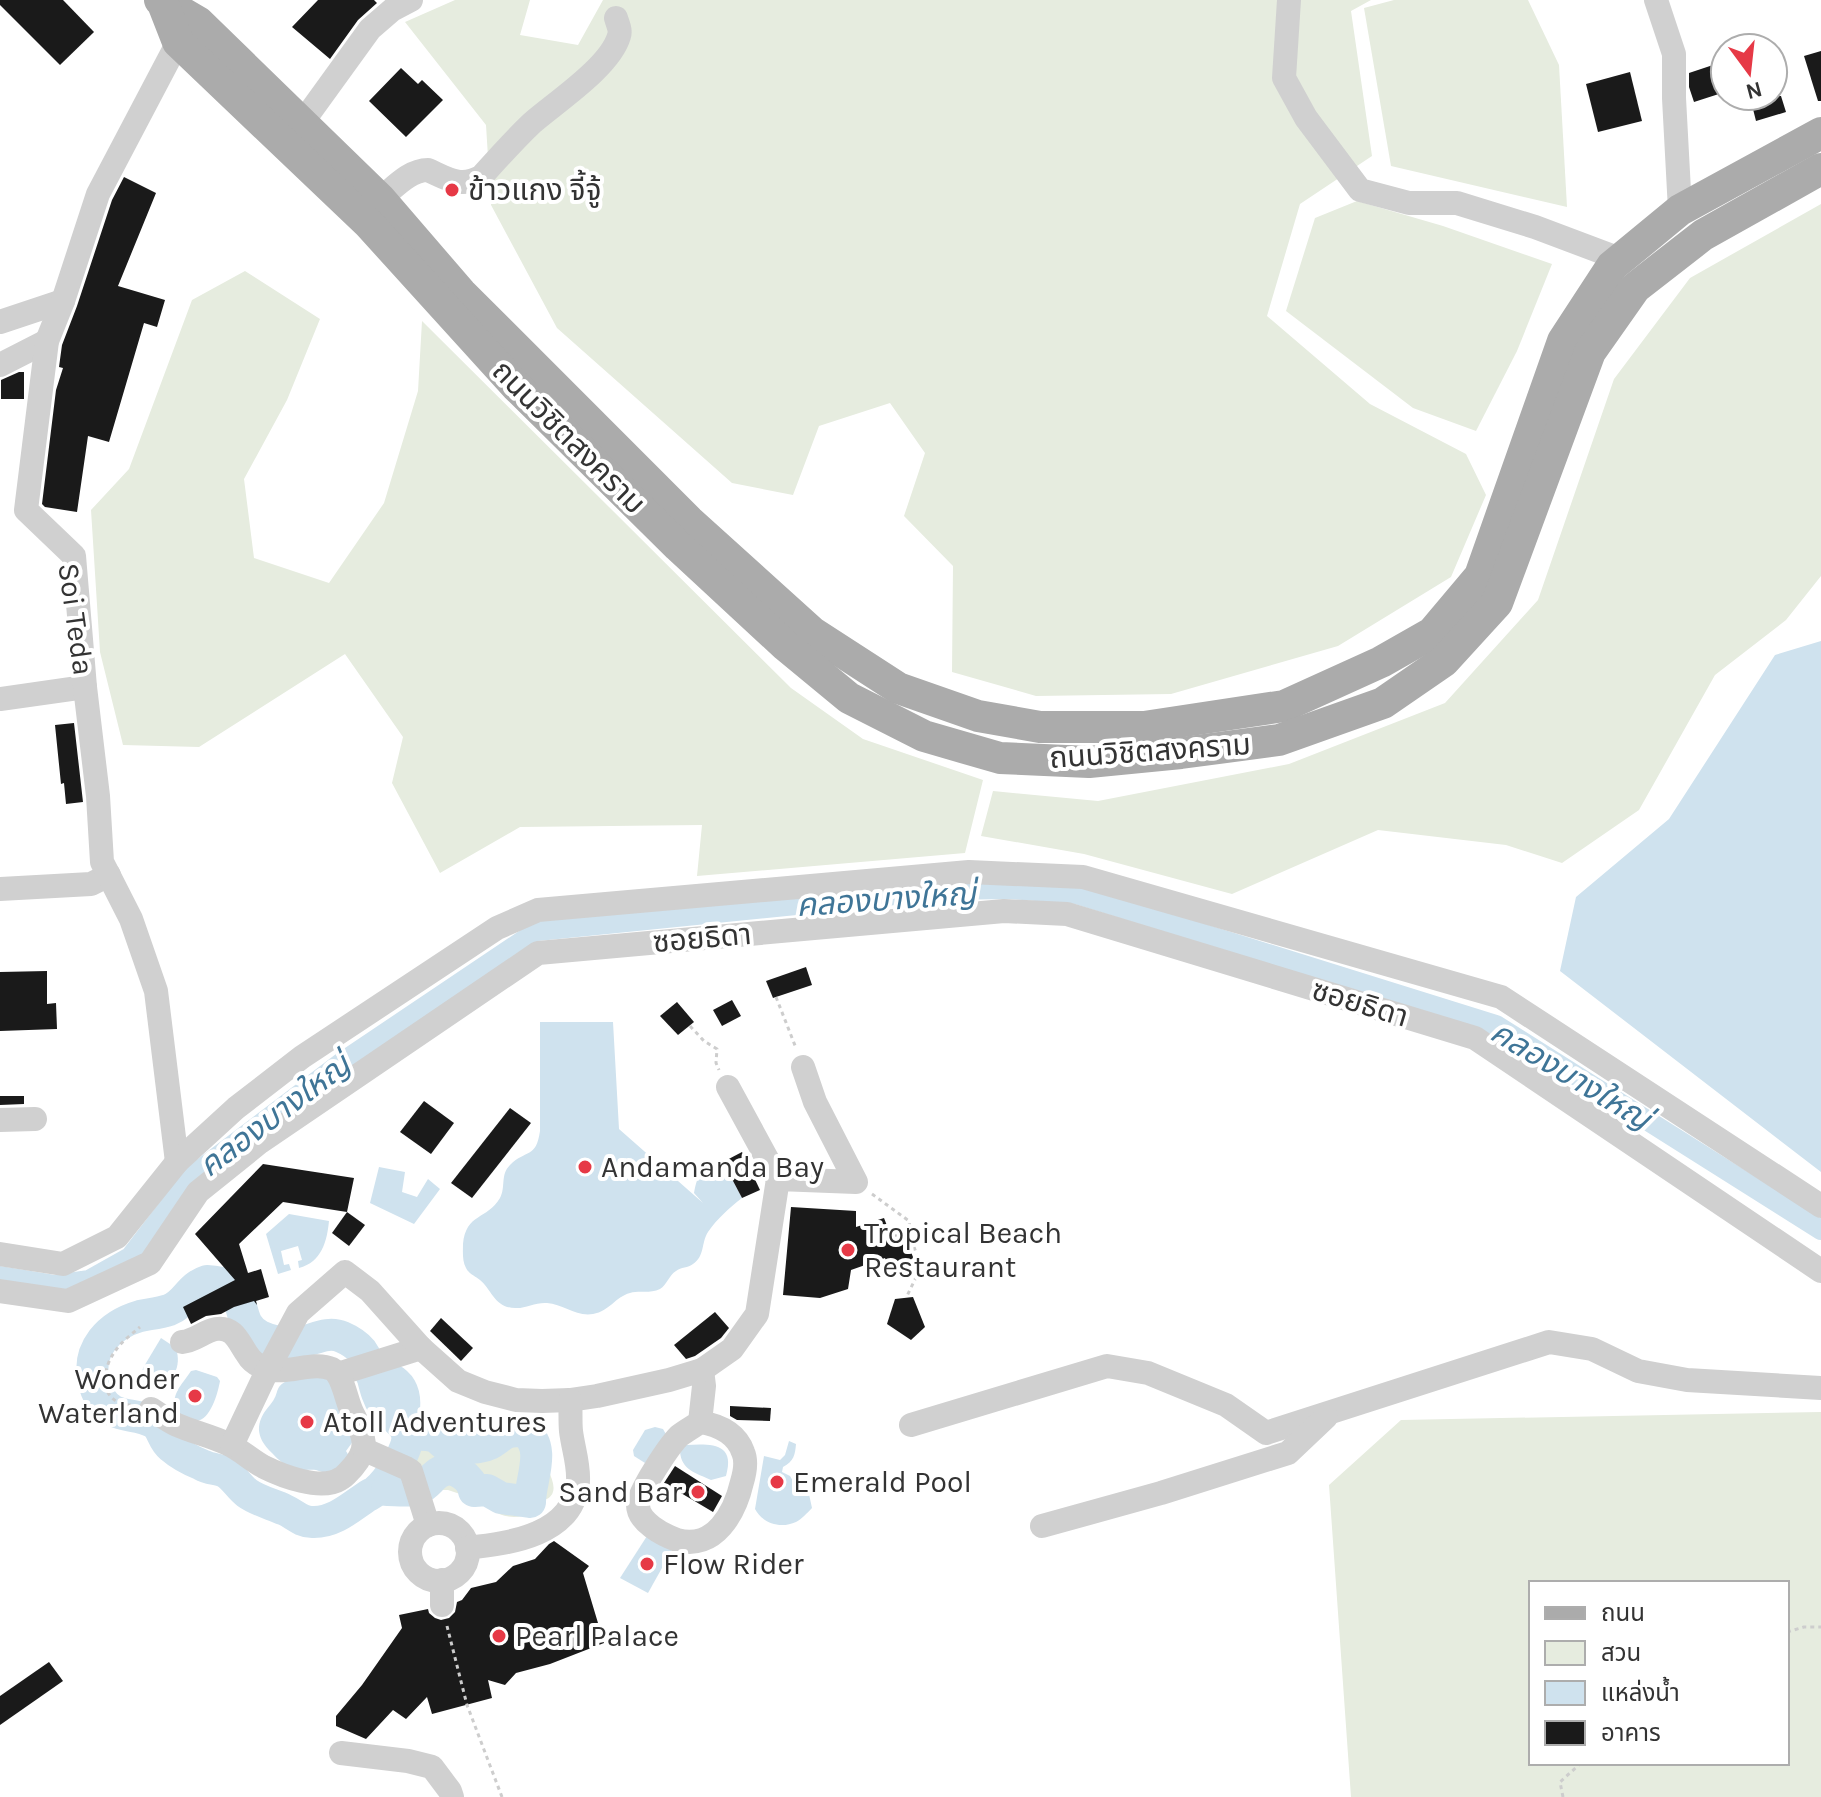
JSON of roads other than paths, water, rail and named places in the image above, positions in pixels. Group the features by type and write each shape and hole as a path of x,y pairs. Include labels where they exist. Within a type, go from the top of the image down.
{"main road":[{"name":"ถนนวิชิตสงคราม","path":"161,1 516,386 678,546 786,646 849,698 924,736 1000,758 1089,762 1279,740 1383,703 1444,661 1497,603 1590,352 1635,288 1703,235 1821,169"},
{"name":"ถนนวิชิตสงคราม","path":"188,32 302,123 380,199 461,293 536,369 689,521 813,633 898,688 978,716 1040,727 1144,727 1284,706 1381,662 1432,633 1480,576 1563,341 1612,266 1680,210 1821,133"}],"street":[{"path":"302,123 370,29 392,10 411,0"},
{"path":"1289,0 1284,78 1306,118 1360,190 1409,203 1457,203 1535,227 1620,259"},
{"path":"1656,0 1674,54 1680,210"},
{"path":"380,199 409,175 422,170 461,183 481,177 527,128 600,65 619,38 616,18"},
{"name":"Soi Teda","path":"177,1162 156,991 131,919 102,862 74,556 26,510 47,341 98,194 188,32"},
{"path":"0,322 63,301"},
{"path":"0,365 47,341"},
{"path":"0,699 85,687"},
{"path":"0,1254 63,1264 117,1237 177,1162 236,1108 302,1057 497,928 538,910 969,872 1083,877 1501,997 1821,1206"},
{"path":"0,889 91,884 109,875"},
{"name":"ซอยธิดา","path":"0,1291 68,1301 150,1263 198,1192 260,1142 538,953 1004,911 1067,914 1475,1038 1821,1271"},
{"path":"778,1179 856,1182 815,1102 803,1067"},
{"path":"232,1445 298,1313 345,1272 370,1291 414,1350 458,1381 516,1400 570,1400 669,1380 702,1370 732,1349 757,1314 778,1179 728,1087"},
{"path":"236,1108 260,1142"},
{"path":"0,1120 35,1119"},
{"path":"182,1342 217,1329 226,1330 242,1343 255,1363 288,1371 312,1367 344,1372 414,1350"},
{"path":"911,1425 1107,1366 1148,1373 1226,1405 1266,1433 1549,1342 1592,1349 1638,1371 1687,1380 1821,1388"},
{"path":"700,1422 704,1386 702,1370"},
{"path":"344,1372 346,1401 362,1431 368,1451 411,1471 427,1522"},
{"path":"467,1548 524,1538 550,1528 560,1521 574,1501 578,1479 571,1434 570,1400"},
{"path":"151,1409 176,1425 232,1445 264,1467 289,1478 332,1483 341,1479 368,1451"},
{"path":"1042,1526 1288,1453 1330,1413"},
{"path":"700,1422 717,1425 731,1434 743,1451 745,1469 735,1508 724,1525 707,1538 691,1542 663,1534 647,1522 638,1505 642,1492 680,1435 700,1422"},
{"path":"427,1522 449,1525 464,1537 467,1548 465,1564 452,1577 442,1580 425,1577 412,1563 411,1543 427,1522"},
{"path":"442,1580 442,1605"},
{"path":"341,1753 432,1767 452,1797"}],"water":[{"path":"1821,641 1821,1172 1560,971 1576,897 1669,819 1775,655"},
{"name":"Andamanda Bay","path":"540,1022 613,1022 619,1129 703,1203 694,1193 699,1175 706,1168 723,1162 742,1198 712,1227 693,1264 674,1273 660,1289 633,1292 593,1314 581,1314 547,1303 517,1308 504,1305 469,1272 464,1262 463,1244 468,1227 495,1205 502,1194 507,1169 533,1150 538,1140"},
{"path":"379,1167 405,1172 402,1192 417,1197 428,1179 440,1189 414,1224 370,1203"},
{"path":"289,1214 329,1221 328,1229 322,1250 307,1265 299,1268 298,1261 302,1260 298,1246 281,1251 284,1265 289,1264 291,1270 278,1274 266,1234"},
{"path":"161,1338 176,1348 178,1362 175,1373 157,1391 139,1387 143,1368"},
{"name":"Wonder Waterland","path":"196,1370 220,1381 210,1411 196,1421 177,1413 175,1401 191,1371"},
{"name":"Atoll Adventures","path":"293,1378 329,1378 354,1440 346,1451 349,1456 328,1474 286,1465 262,1441 259,1429 262,1417 279,1387"},
{"path":"655,1427 663,1429 667,1436 645,1463 634,1456 633,1450 645,1430"},
{"name":"Emerald Pool","path":"789,1441 796,1444 795,1451 782,1472 797,1484 802,1475 811,1480 807,1485 812,1508 796,1522 779,1525 768,1522 755,1509 764,1456 780,1460"},
{"path":"686,1445 719,1447 727,1457 726,1476 711,1480 690,1470 683,1463 680,1451"},
{"name":"Flow Rider","path":"647,1536 672,1550 648,1593 620,1578"}],"waterway":[{"name":"คลองบางใหญ่","path":"0,1276 55,1285 89,1280 130,1257 193,1175 342,1062 537,931 945,890 1008,889 1076,894 1496,1025 1821,1230"},
{"path":"207,1281 232,1288 246,1321 260,1336 291,1343 336,1335 362,1351 380,1400 407,1434 402,1456 376,1491 334,1517 320,1522 304,1521 251,1496 225,1472 178,1452 168,1444 154,1423 119,1413 103,1403 96,1390 92,1370 93,1359 102,1340 129,1320 175,1307 207,1281"},
{"path":"369,1371 390,1378 401,1388 404,1403 402,1424"},
{"path":"387,1490 416,1489 440,1472 451,1470 466,1477 474,1491 487,1490 501,1498 530,1502 536,1455 532,1439 525,1432 510,1432 486,1446 459,1449 448,1447 433,1436 408,1435"}],"place":[{"name":"ข้าวแกง จี้จู้","path":"452,190"},
{"name":"Andamanda Bay","path":"585,1167"},
{"name":"Tropical Beach Restaurant","path":"848,1250"},
{"name":"Wonder Waterland","path":"195,1396"},
{"name":"Atoll Adventures","path":"307,1422"},
{"name":"Emerald Pool","path":"777,1482"},
{"name":"Sand Bar","path":"698,1492"},
{"name":"Flow Rider","path":"647,1564"},
{"name":"Pearl Palace","path":"499,1636"}]}
